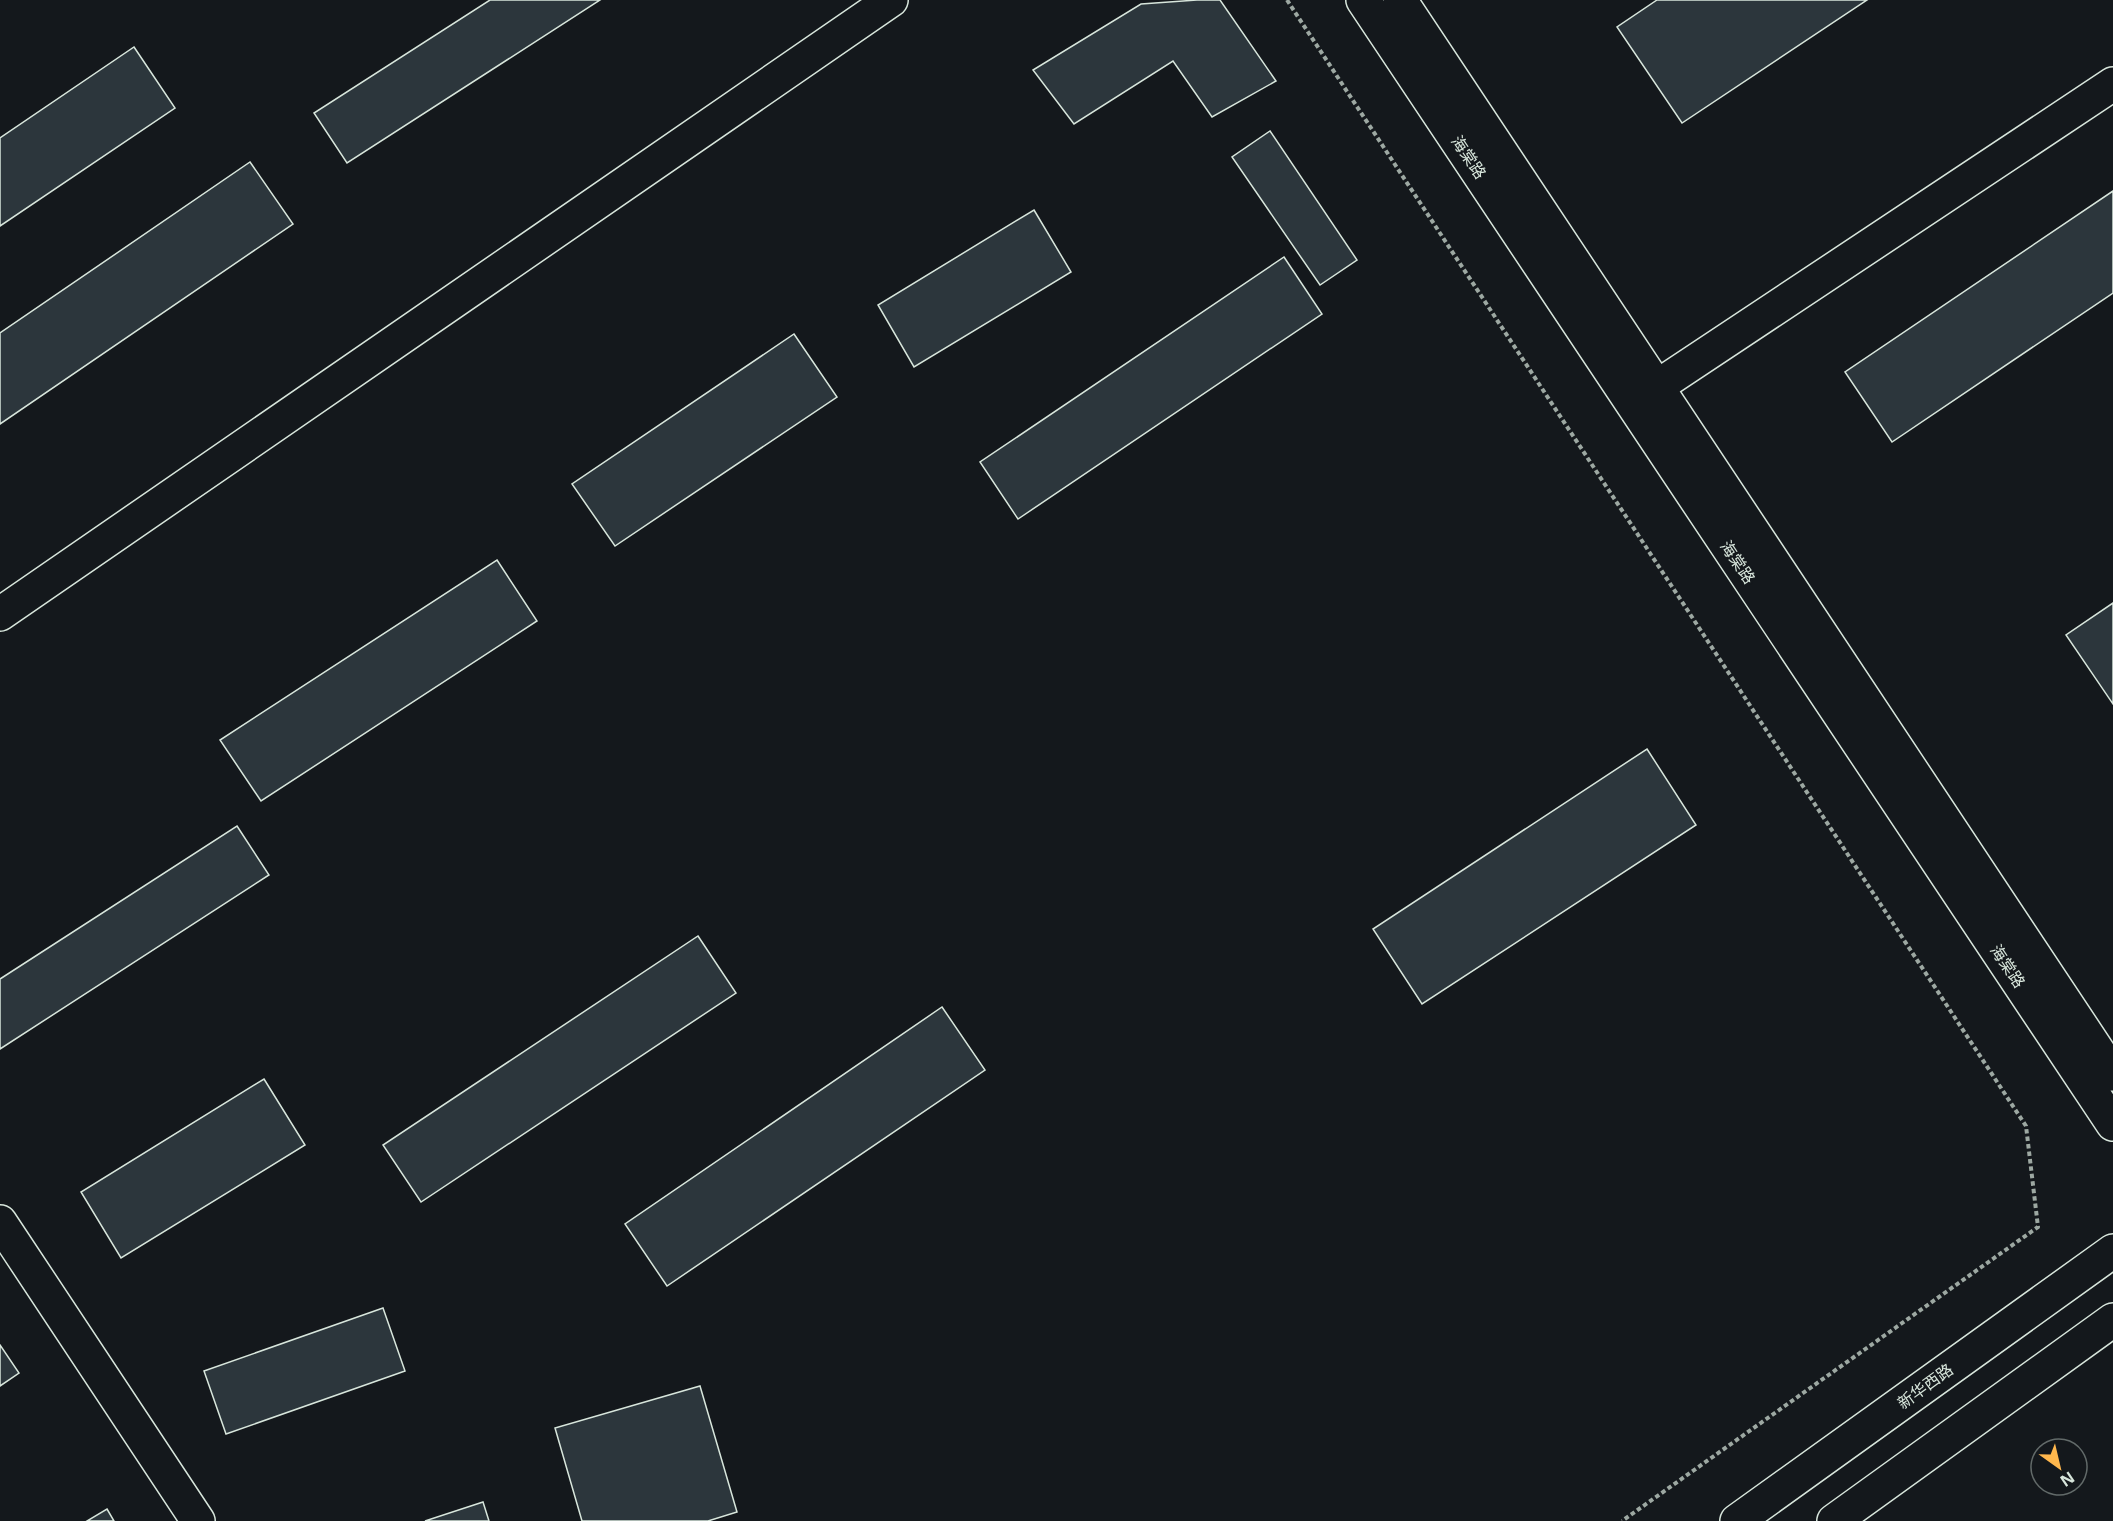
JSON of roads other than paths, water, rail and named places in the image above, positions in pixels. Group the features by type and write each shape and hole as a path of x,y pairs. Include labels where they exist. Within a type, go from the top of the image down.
{"street":[{"path":"0,614 891,0"},
{"name":"海棠路","path":"1363,0 1645,395 2113,1074"},
{"name":"海棠路","path":"1400,0 1645,395 2113,1124"},
{"path":"1645,395 2113,84"},
{"path":"0,1222 198,1521"},
{"name":"新华西路","path":"1737,1521 2113,1251"},
{"path":"1834,1521 2113,1320"}]}
